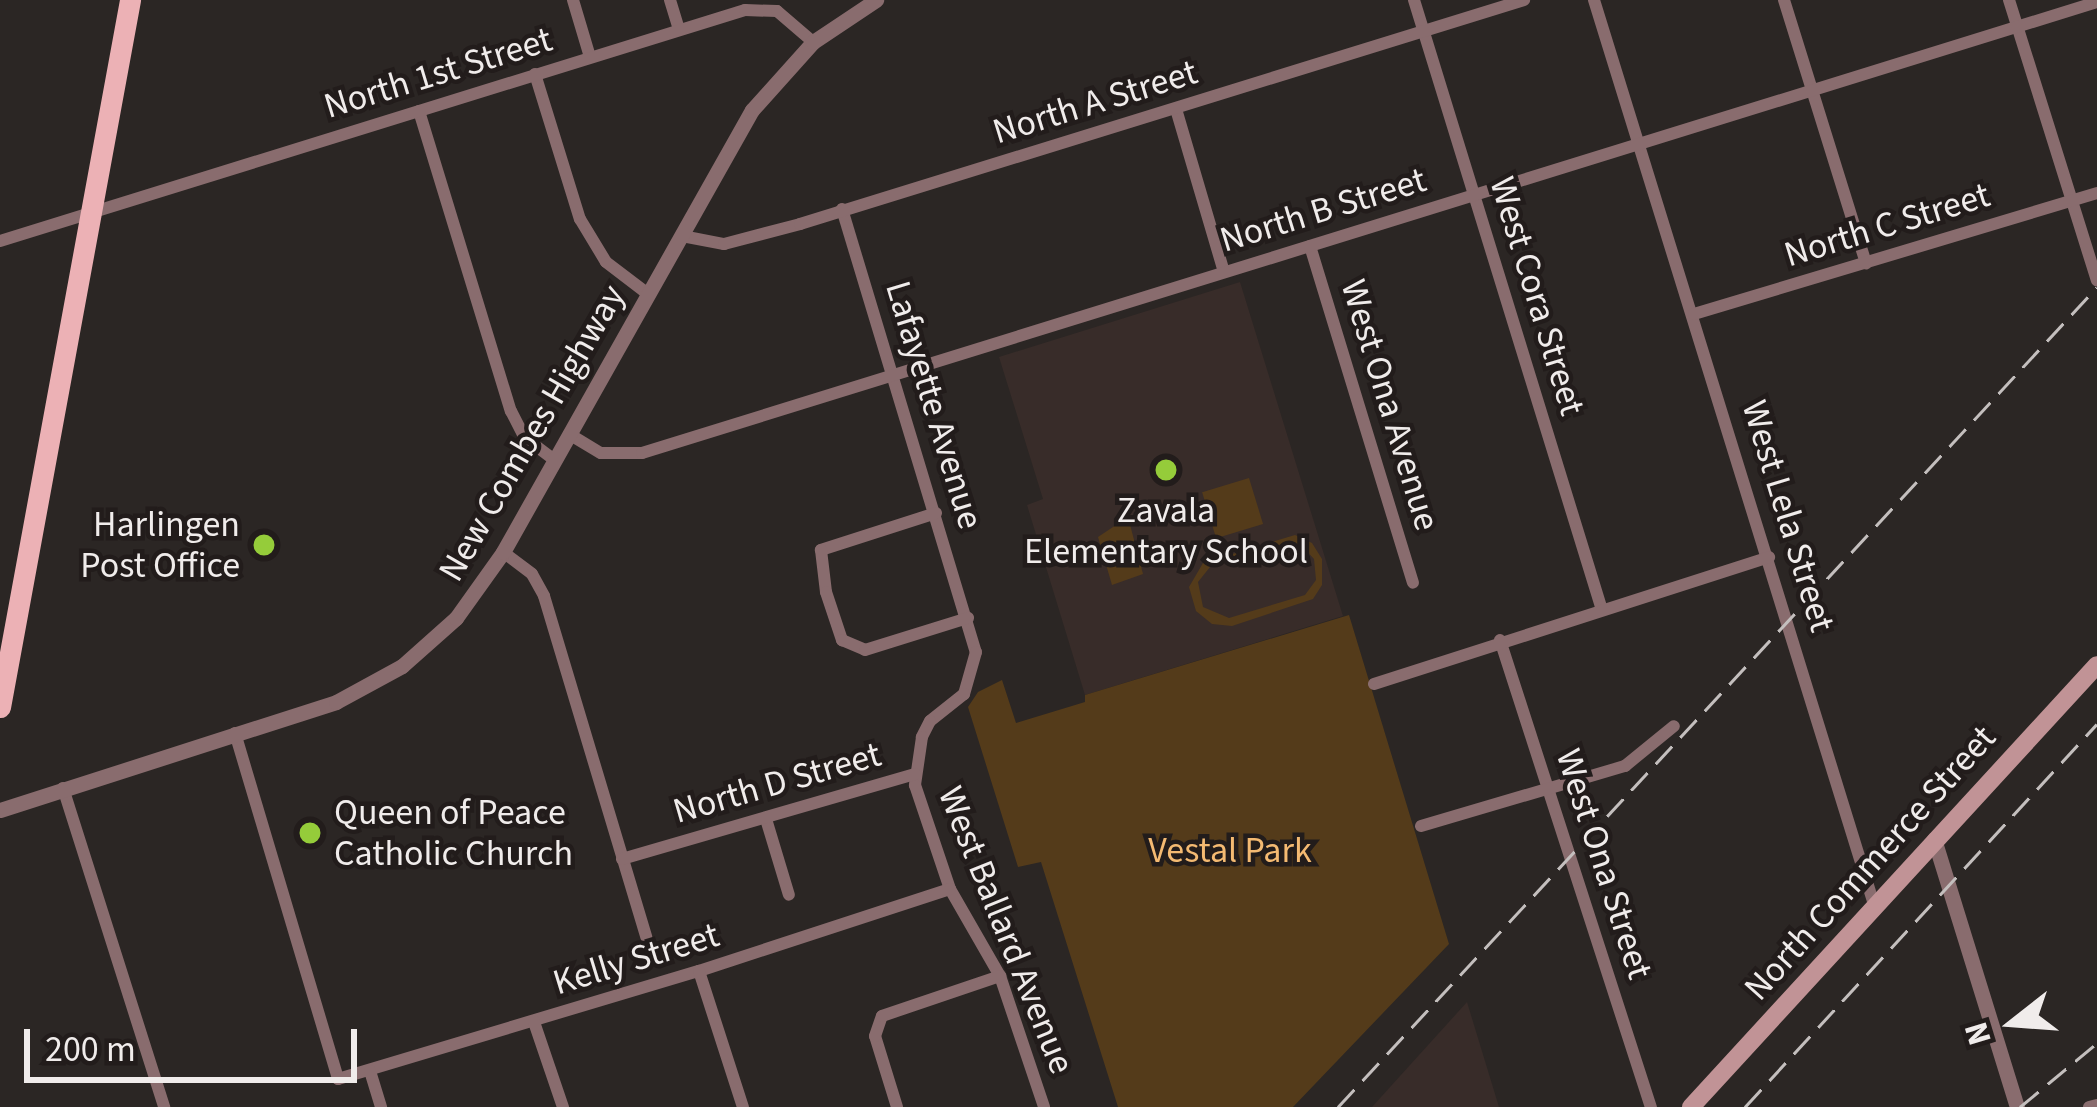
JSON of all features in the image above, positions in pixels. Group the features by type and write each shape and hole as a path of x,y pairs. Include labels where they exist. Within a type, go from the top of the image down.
{"main road":[{"path":"0,707 131,1"},
{"name":"North Commerce Street","path":"1691,1107 2097,665"}],"street":[{"path":"573,0 590,57"},
{"path":"670,0 680,29"},
{"path":"813,42 876,0"},
{"name":"West Cora Street","path":"1414,0 1603,610"},
{"name":"North A Street","path":"682,236 724,244 1176,110 1524,0"},
{"name":"West Lela Street","path":"1594,0 1874,908"},
{"path":"1784,0 1866,264"},
{"path":"2008,0 2097,280"},
{"name":"North B Street","path":"569,434 602,453 642,453 2097,2"},
{"name":"North 1st Street","path":"0,241 680,29 764,8 784,14 813,42"},
{"name":"New Combes Highway","path":"0,810 336,702 402,666 457,618 503,552 752,110 813,42"},
{"path":"535,74 580,219 606,262 649,294"},
{"path":"1176,110 1224,272"},
{"path":"419,111 512,411 524,437 555,460"},
{"name":"North C Street","path":"1694,314 2097,193"},
{"name":"Lafayette Avenue","path":"842,209 968,618"},
{"name":"West Ona Avenue","path":"1310,246 1413,583"},
{"path":"936,513 821,550 826,592 842,640 865,650 968,618"},
{"path":"503,552 532,574 544,596 646,937"},
{"path":"1374,684 1769,557"},
{"name":"North D Street","path":"622,859 915,774 918,748 930,721 956,704 974,674 976,652 968,618"},
{"name":"West Ona Street","path":"1500,640 1652,1107"},
{"path":"1421,826 1625,766 1674,726"},
{"name":"Kelly Street","path":"235,734 338,1079 700,971 950,889"},
{"name":"West Ballard Avenue","path":"915,774 926,828 950,889 1000,976 1044,1107"},
{"path":"63,788 164,1107"},
{"path":"766,819 789,895"},
{"path":"1934,839 2017,1107"},
{"path":"700,971 743,1107"},
{"path":"896,1107 875,1036 882,1016 1000,976"},
{"path":"534,1022 563,1107"},
{"path":"370,1071 381,1107"}],"shaded area":[{"name":"Zavala Elementary School","path":"1240,282 1343,616 1085,695 1027,505 1043,499 999,357"},
{"path":"1467,1002 1499,1107 1372,1107"}],"green space":[{"path":"1249,478 1263,524 1216,538 1202,492"},
{"path":"1128,517 1143,574 1112,585 1098,537"},
{"path":"1295,535 1312,543 1322,559 1322,585 1313,599 1232,626 1212,624 1196,611 1189,587 1203,563","holes":["1285,543 1303,547 1314,559 1316,580 1305,595 1229,618 1203,607 1198,582 1210,567"]},
{"name":"Vestal Park","path":"1349,615 1449,944 1293,1107 1118,1107 1041,862 1018,867 968,707 978,692 1002,680 1016,723 1085,702 1085,695"}],"railway":[{"path":"1338,1107 2097,287"},
{"path":"1745,1107 2097,724"},
{"path":"2020,1107 2097,1043"}],"place":[{"name":"Zavala Elementary School","path":"1166,470"},
{"name":"Harlingen Post Office","path":"264,545"},
{"name":"Queen of Peace Catholic Church","path":"310,833"}]}
